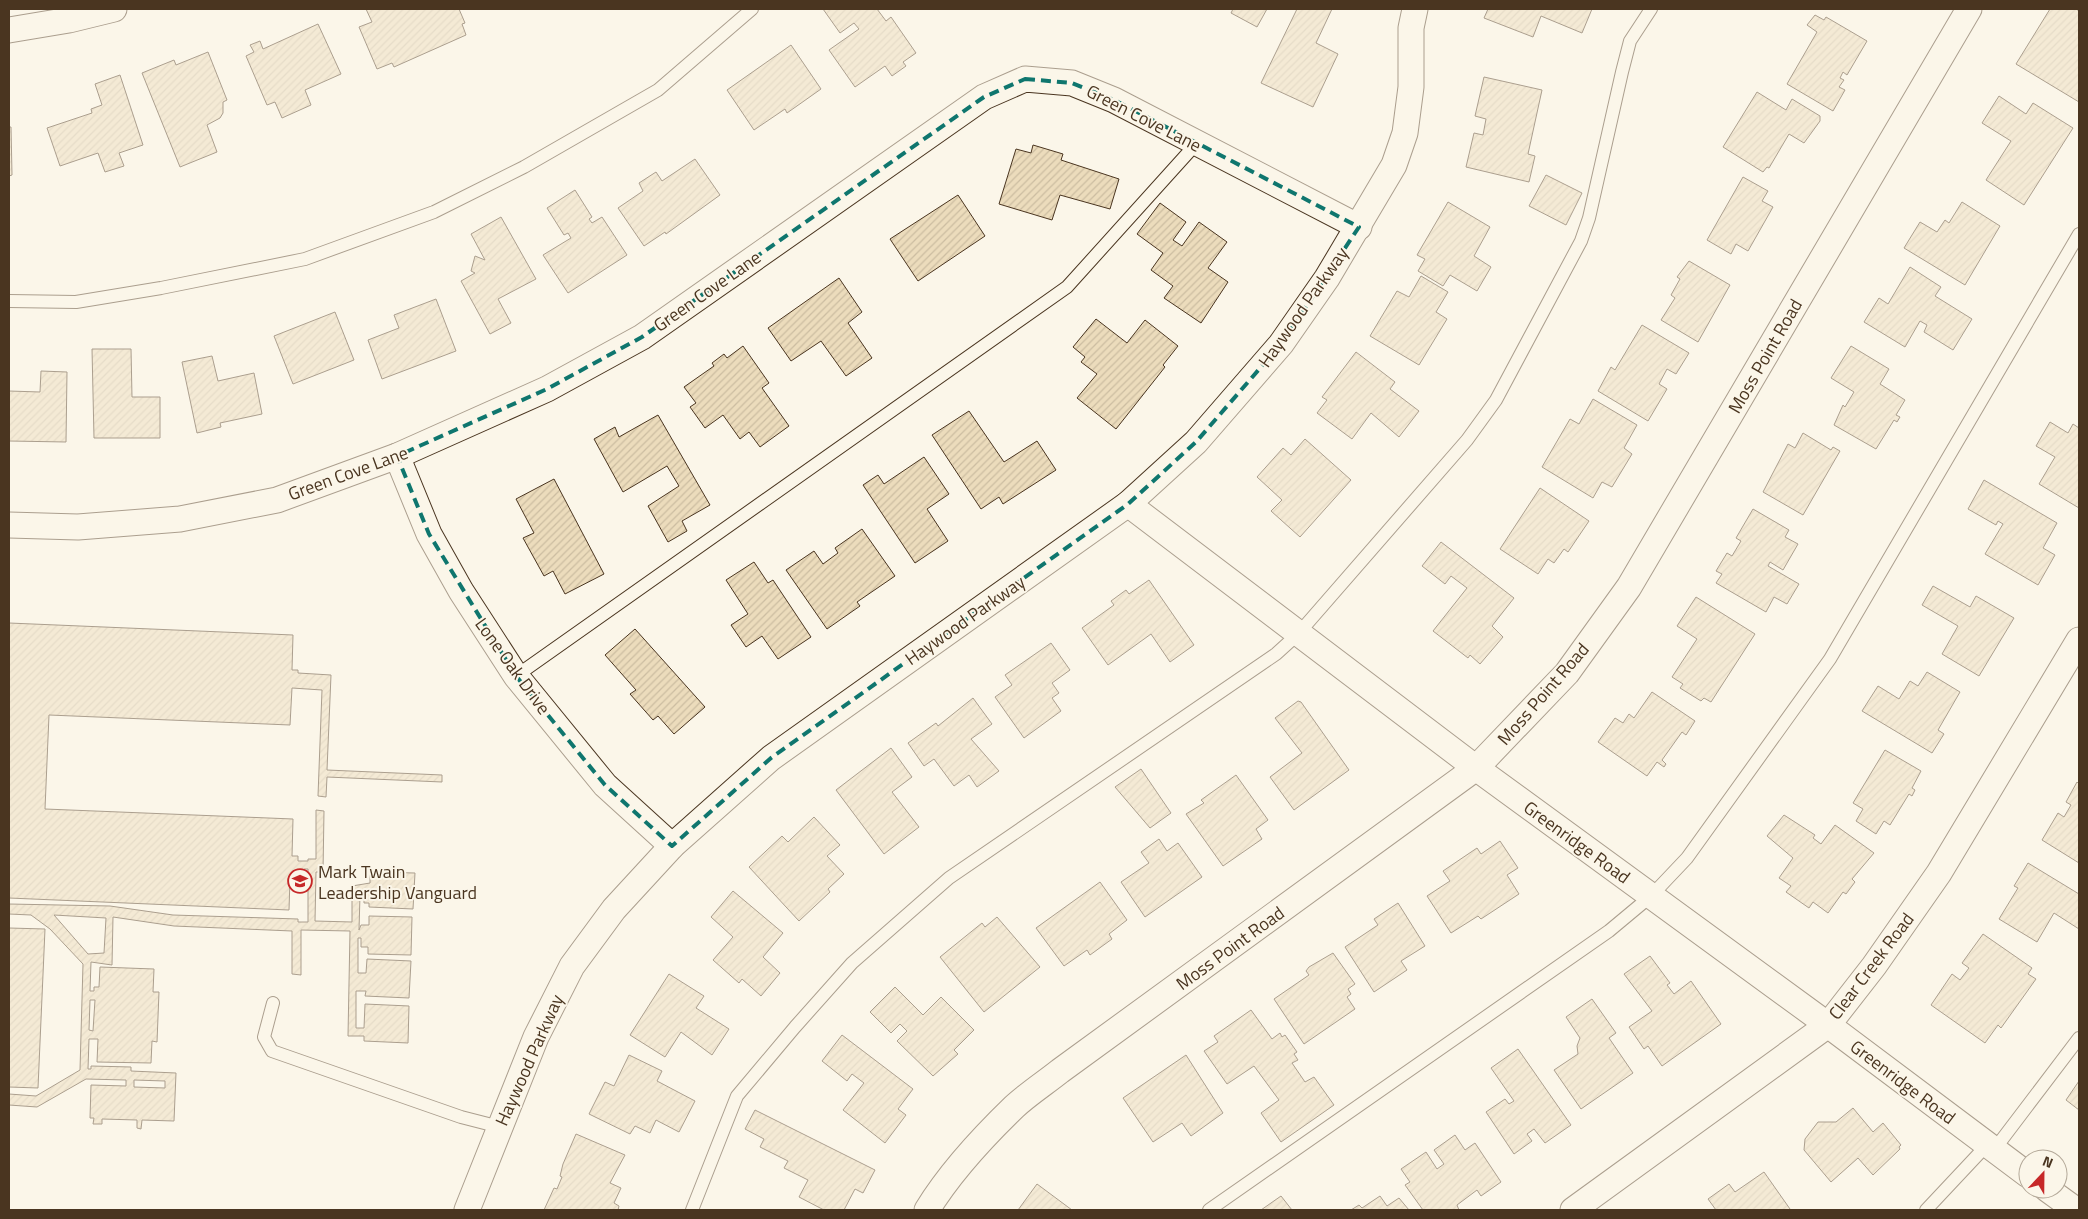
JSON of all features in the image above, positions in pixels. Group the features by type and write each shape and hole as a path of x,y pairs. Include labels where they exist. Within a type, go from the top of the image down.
{"street":[{"path":"9,30 69,20 114,9"},
{"name":"Haywood Parkway","path":"467,1210 536,1037 572,966 614,909 672,846 770,758 1128,504 1196,442 1281,344 1327,278 1359,227 1394,165 1405,133 1411,87 1411,28 1415,9"},
{"name":"Moss Point Road","path":"927,1210 934,1198 976,1148 1015,1106 1060,1071 1476,768 1567,673 1629,587 1969,9"},
{"name":"Green Cove Lane","path":"9,525 78,527 180,519 276,500 397,456 546,389 642,337 984,97 1025,79 1072,83 1114,100 1359,227"},
{"name":"Lone Oak Drive","path":"397,456 429,534 461,591 516,676 605,785 672,846"},
{"name":"Greenridge Road","path":"1128,504 1476,768 1828,1025 2018,1168"},
{"name":"Clear Creek Road","path":"1573,1210 1828,1025 1874,966 1939,873 2079,640"},
{"path":"2061,1199 2076,1210"}],"lane":[{"path":"9,302 76,302 162,288 305,259 434,212 524,167 658,90 752,9"},
{"path":"692,1210 738,1096 795,1027 852,963 949,878 1276,654 1298,634 1468,440 1496,400 1581,241 1589,218 1630,42 1651,9"},
{"path":"516,676 1067,287 1196,144"},
{"path":"1209,1210 1609,931 1651,896 1687,858 1830,660 2079,234"},
{"path":"273,1003 264,1037 272,1051 461,1117 500,1127"},
{"path":"1926,1210 1990,1148 2079,1038"}],"highlighted area":[{"path":"1025,79 1072,83 1114,100 1359,227 1281,344 1196,442 1128,504 771,758 672,846 605,785 516,676 429,534 397,456 547,389 642,337 984,97"}],"building":[{"path":"366,9 459,9 465,23 462,24 466,35 394,67 392,63 377,69 359,27 372,22"},
{"path":"823,9 877,9 886,21 891,17 916,53 903,62 906,66 892,76 885,66 855,87 829,50 859,29 854,23 840,33"},
{"path":"1233,9 1267,9 1257,27 1231,13"},
{"path":"1297,9 1332,9 1316,43 1338,54 1313,107 1261,83"},
{"path":"1488,9 1592,9 1582,33 1541,16 1533,37 1484,18"},
{"path":"2050,9 2076,9 2079,11 2079,102 2016,64"},
{"path":"1815,15 1824,20 1826,17 1867,41 1847,75 1843,72 1840,78 1844,80 1839,87 1845,90 1833,111 1787,84 1817,32 1807,25"},
{"path":"318,24 341,74 305,90 311,105 282,118 275,102 267,105 246,56 254,52 250,45 260,41 263,49"},
{"path":"791,45 821,89 787,113 785,109 754,130 727,90"},
{"path":"208,52 227,100 223,102 223,113 220,118 207,125 217,152 180,167 142,73 174,60 176,65"},
{"path":"120,75 143,145 119,153 124,166 105,172 98,153 60,166 47,128 92,113 91,109 102,105 95,84"},
{"path":"1484,77 1542,90 1528,154 1535,156 1529,182 1466,167 1474,133 1483,135 1486,119 1475,116"},
{"path":"1757,92 1786,110 1792,99 1820,116 1820,121 1804,143 1789,134 1769,168 1767,167 1763,172 1723,147"},
{"path":"1999,96 2026,114 2033,103 2073,128 2024,205 1986,180 2011,141 1982,123"},
{"path":"9,127 11,127 12,175 9,176"},
{"path":"1033,145 1063,154 1061,160 1119,179 1110,209 1060,195 1052,220 999,204 1016,149 1031,153"},
{"path":"695,159 720,195 666,234 665,232 644,246 618,208 643,191 639,183 656,172 662,181"},
{"path":"1546,175 1582,193 1566,225 1529,206"},
{"path":"1743,177 1768,191 1762,201 1773,207 1748,251 1736,244 1731,254 1707,240"},
{"path":"575,190 592,217 589,219 592,223 602,217 627,255 568,293 543,255 571,238 568,233 564,235 547,208"},
{"path":"958,195 985,236 918,281 890,239"},
{"path":"1448,202 1490,227 1474,256 1491,267 1477,291 1450,275 1443,286 1418,271 1425,259 1417,255"},
{"path":"1962,202 2000,226 1965,285 1904,248 1920,222 1937,232 1945,220 1949,223"},
{"path":"1160,203 1186,222 1173,240 1182,246 1199,222 1227,242 1208,268 1228,282 1201,323 1164,298 1173,286 1151,270 1163,253 1137,234"},
{"path":"501,217 536,279 498,299 511,323 490,334 461,281 475,273 471,271 475,256 485,260 471,234"},
{"path":"1689,261 1730,285 1698,342 1661,320 1675,298 1671,295 1680,279 1677,277"},
{"path":"1910,267 1941,287 1935,296 1972,319 1953,350 1924,332 1927,325 1920,321 1905,347 1864,322 1879,298 1888,304"},
{"path":"1421,276 1448,292 1436,312 1447,319 1419,365 1370,336 1397,291 1409,297"},
{"path":"839,278 862,312 848,323 872,358 846,376 821,341 791,361 768,328"},
{"path":"436,299 456,351 382,379 368,340 399,328 394,315"},
{"path":"335,312 354,360 293,384 274,336"},
{"path":"1096,319 1127,343 1145,320 1178,346 1163,365 1165,367 1116,429 1077,398 1097,374 1081,362 1085,357 1073,347"},
{"path":"1642,325 1689,353 1676,374 1667,369 1659,384 1667,389 1648,421 1598,391 1611,367 1615,370"},
{"path":"743,346 769,383 762,388 789,426 760,447 749,432 740,439 723,415 705,428 690,407 696,403 684,387 714,366 712,363 724,354 727,358"},
{"path":"1851,346 1889,369 1880,384 1905,400 1896,415 1900,417 1897,422 1894,420 1876,449 1834,425 1843,405 1845,407 1854,392 1831,378"},
{"path":"92,349 131,349 132,397 160,397 160,438 94,438"},
{"path":"1356,352 1395,382 1390,389 1419,411 1399,437 1371,413 1352,439 1317,413 1327,400 1322,397"},
{"path":"212,356 218,381 254,373 262,414 220,423 221,427 197,433 182,362"},
{"path":"41,371 67,372 66,442 9,441 9,391 40,392"},
{"path":"1593,399 1637,425 1624,448 1632,454 1612,487 1602,482 1593,498 1542,467 1570,419 1579,424"},
{"path":"969,411 1004,462 1037,441 1056,470 1003,504 999,497 981,509 932,435"},
{"path":"658,415 710,505 682,521 687,531 668,542 648,506 679,486 667,466 623,492 594,439 615,427 619,437"},
{"path":"2050,422 2068,433 2073,424 2079,428 2079,508 2039,484 2055,457 2036,446"},
{"path":"1803,433 1831,450 1833,447 1840,451 1803,515 1763,492 1788,444 1795,448"},
{"path":"1305,439 1351,480 1300,537 1271,511 1282,500 1257,477 1283,448 1291,455"},
{"path":"924,457 949,494 927,509 948,541 915,563 863,485 878,475 884,484"},
{"path":"554,479 604,574 565,594 553,571 544,576 523,538 534,533 516,499"},
{"path":"1984,480 2057,523 2043,548 2055,555 2038,585 1985,554 2003,524 1998,521 1996,525 1968,509"},
{"path":"1540,488 1589,521 1568,552 1564,549 1554,563 1548,559 1538,574 1500,549"},
{"path":"1753,509 1789,530 1785,537 1798,544 1783,570 1770,562 1768,566 1799,584 1787,604 1774,597 1766,612 1716,583 1722,574 1716,571 1727,553 1732,556 1741,541 1736,538"},
{"path":"862,529 895,576 857,602 860,606 827,629 786,570 814,551 823,564 838,553 835,548"},
{"path":"1441,542 1514,598 1492,626 1503,637 1480,664 1470,655 1468,658 1433,631 1467,588 1451,576 1445,584 1422,566"},
{"path":"754,562 768,583 773,580 811,637 778,659 762,636 746,647 731,625 748,614 726,580"},
{"path":"1149,580 1194,645 1170,662 1151,634 1108,665 1082,628 1114,605 1111,601 1126,590 1129,594"},
{"path":"1933,586 1970,607 1976,596 2014,618 1979,676 1942,654 1958,626 1922,605"},
{"path":"1696,597 1755,634 1711,702 1704,698 1701,701 1680,688 1683,684 1672,677 1697,639 1677,626"},
{"path":"9,623 293,635 292,670 298,670 298,673 331,675 327,770 442,775 442,782 327,777 326,797 318,796 322,690 292,688 290,725 49,715 45,809 293,819 292,856 298,856 298,861 316,859 316,810 324,811 323,872 316,872 315,921 352,922 352,886 370,883 370,872 415,873 413,909 369,907 369,903 364,903 364,895 360,895 359,930 361,925 369,925 369,916 412,917 411,955 368,954 368,947 361,947 361,938 358,938 358,973 366,973 367,959 411,961 409,998 365,996 366,991 356,991 356,1028 364,1028 365,1004 409,1006 408,1043 364,1041 364,1036 348,1036 350,931 301,930 301,975 292,974 292,931 174,926 113,917 112,965 91,962 90,991 94,991 94,987 99,987 100,967 154,969 153,992 159,992 157,1042 152,1041 151,1063 97,1062 98,1039 89,1039 88,1069 91,1069 91,1066 131,1067 131,1071 176,1073 174,1121 142,1120 141,1129 137,1128 137,1120 102,1119 102,1124 93,1124 94,1118 90,1118 91,1085 126,1086 126,1080 86,1079 37,1107 9,1105 9,1094 36,1096 80,1070 83,964 50,929 31,915 9,914 9,904 110,906 173,915 298,919 298,922 308,922 308,869 304,869 304,880 290,879 289,910 9,898","holes":["54,915 106,918 104,953 88,954","90,1000 95,1000 93,1031 89,1030","134,1080 165,1081 165,1088 134,1087"]},
{"path":"635,629 705,707 674,734 658,716 653,720 630,694 636,690 605,655"},
{"path":"1051,643 1070,670 1052,683 1059,693 1052,698 1061,711 1024,738 995,697 1012,685 1005,675"},
{"path":"1927,672 1960,692 1938,730 1944,734 1932,753 1862,711 1878,686 1899,699 1910,681 1918,686"},
{"path":"1652,692 1695,721 1686,735 1682,732 1662,760 1666,764 1664,767 1657,762 1647,776 1598,742 1615,718 1623,723 1629,714 1634,718"},
{"path":"973,698 992,724 971,739 999,771 977,787 969,775 954,786 934,759 924,766 908,743 936,723 938,726"},
{"path":"1298,701 1301,702 1349,770 1294,810 1270,777 1302,753 1275,718"},
{"path":"891,748 912,777 892,792 919,827 884,854 836,790"},
{"path":"1885,750 1921,771 1912,788 1915,790 1912,796 1909,794 1890,825 1884,821 1876,834 1856,821 1863,809 1853,803"},
{"path":"1141,769 1171,813 1150,828 1115,787"},
{"path":"1236,775 1268,820 1256,829 1262,839 1223,866 1186,814 1204,803 1201,800"},
{"path":"2077,782 2079,784 2079,863 2042,840 2058,813 2064,817 2071,805 2066,802"},
{"path":"1784,815 1815,835 1813,838 1821,844 1835,825 1874,853 1852,879 1855,882 1846,894 1843,892 1828,913 1813,902 1809,908 1786,892 1791,886 1779,878 1793,858 1767,836"},
{"path":"814,817 840,845 827,856 844,874 828,889 830,892 799,921 749,867 782,836 788,842"},
{"path":"1159,839 1167,851 1178,843 1202,877 1145,917 1121,882 1149,863 1141,852"},
{"path":"1500,841 1518,868 1507,875 1519,894 1481,919 1478,916 1451,933 1427,896 1450,881 1443,871 1477,848 1481,854"},
{"path":"2028,863 2079,894 2079,929 2054,913 2037,942 1999,919 2018,888 2014,886"},
{"path":"1100,882 1127,920 1109,934 1112,939 1090,955 1087,950 1064,966 1036,928"},
{"path":"733,891 783,933 763,957 780,973 761,996 742,979 739,983 713,960 733,937 711,917"},
{"path":"1398,903 1425,946 1401,961 1407,970 1374,992 1345,947 1378,925 1374,919"},
{"path":"997,917 1040,967 984,1012 940,957 982,923 985,927"},
{"path":"9,928 45,929 38,1088 9,1087"},
{"path":"1983,934 2032,968 2028,974 2036,979 2001,1028 1998,1025 1985,1043 1931,1005 1952,974 1960,980 1969,968 1962,963"},
{"path":"1333,953 1355,984 1348,989 1351,994 1347,997 1355,1009 1304,1044 1274,999 1309,975 1306,971 1309,967"},
{"path":"1650,956 1670,983 1667,985 1674,994 1691,981 1721,1024 1662,1066 1648,1046 1644,1049 1629,1027 1652,1011 1624,974"},
{"path":"669,974 704,996 696,1008 729,1029 712,1055 681,1032 665,1057 630,1035"},
{"path":"895,987 923,1015 941,997 974,1030 954,1050 958,1054 933,1076 897,1041 907,1031 900,1024 891,1033 870,1012"},
{"path":"1592,999 1616,1033 1609,1038 1633,1073 1581,1109 1554,1070 1578,1054 1577,1046 1580,1038 1566,1017"},
{"path":"1251,1010 1272,1039 1280,1033 1282,1037 1285,1035 1297,1052 1294,1054 1298,1060 1292,1063 1305,1082 1314,1077 1334,1105 1281,1142 1261,1113 1279,1100 1254,1066 1227,1084 1204,1051 1218,1042 1214,1036"},
{"path":"842,1035 913,1089 898,1109 906,1115 885,1143 843,1110 864,1083 852,1074 847,1081 822,1061"},
{"path":"1518,1049 1571,1125 1545,1143 1534,1129 1527,1134 1532,1141 1514,1154 1486,1112 1505,1099 1509,1104 1514,1101 1491,1068"},
{"path":"629,1055 662,1071 657,1081 695,1101 679,1132 656,1120 650,1133 635,1126 630,1134 589,1114 605,1082 614,1086"},
{"path":"1186,1055 1223,1113 1191,1136 1182,1123 1153,1142 1123,1098"},
{"path":"2079,1081 2079,1110 2066,1100"},
{"path":"1853,1108 1873,1132 1883,1123 1901,1145 1900,1149 1873,1175 1858,1158 1831,1182 1804,1150 1805,1139 1818,1122 1836,1122"},
{"path":"755,1110 875,1170 863,1193 855,1189 844,1210 824,1210 799,1197 808,1180 784,1168 788,1161 760,1147 764,1139 745,1129"},
{"path":"576,1134 625,1155 610,1183 621,1188 614,1203 619,1206 618,1210 544,1210 554,1188 557,1189 562,1177 560,1176 563,1164"},
{"path":"1455,1135 1465,1150 1475,1143 1501,1182 1481,1196 1477,1190 1457,1205 1459,1210 1423,1210 1405,1185 1410,1182 1401,1169 1426,1152 1437,1169 1444,1164 1434,1150"},
{"path":"1764,1172 1789,1210 1716,1210 1708,1199 1729,1184 1735,1192"},
{"path":"1037,1184 1072,1210 1018,1210"},
{"path":"1281,1196 1292,1210 1261,1210"},
{"path":"1380,1196 1387,1206 1399,1198 1409,1210 1351,1210 1359,1205 1362,1208"}],"place":[{"name":"Mark Twain Leadership Vanguard","path":"300,881"}]}
